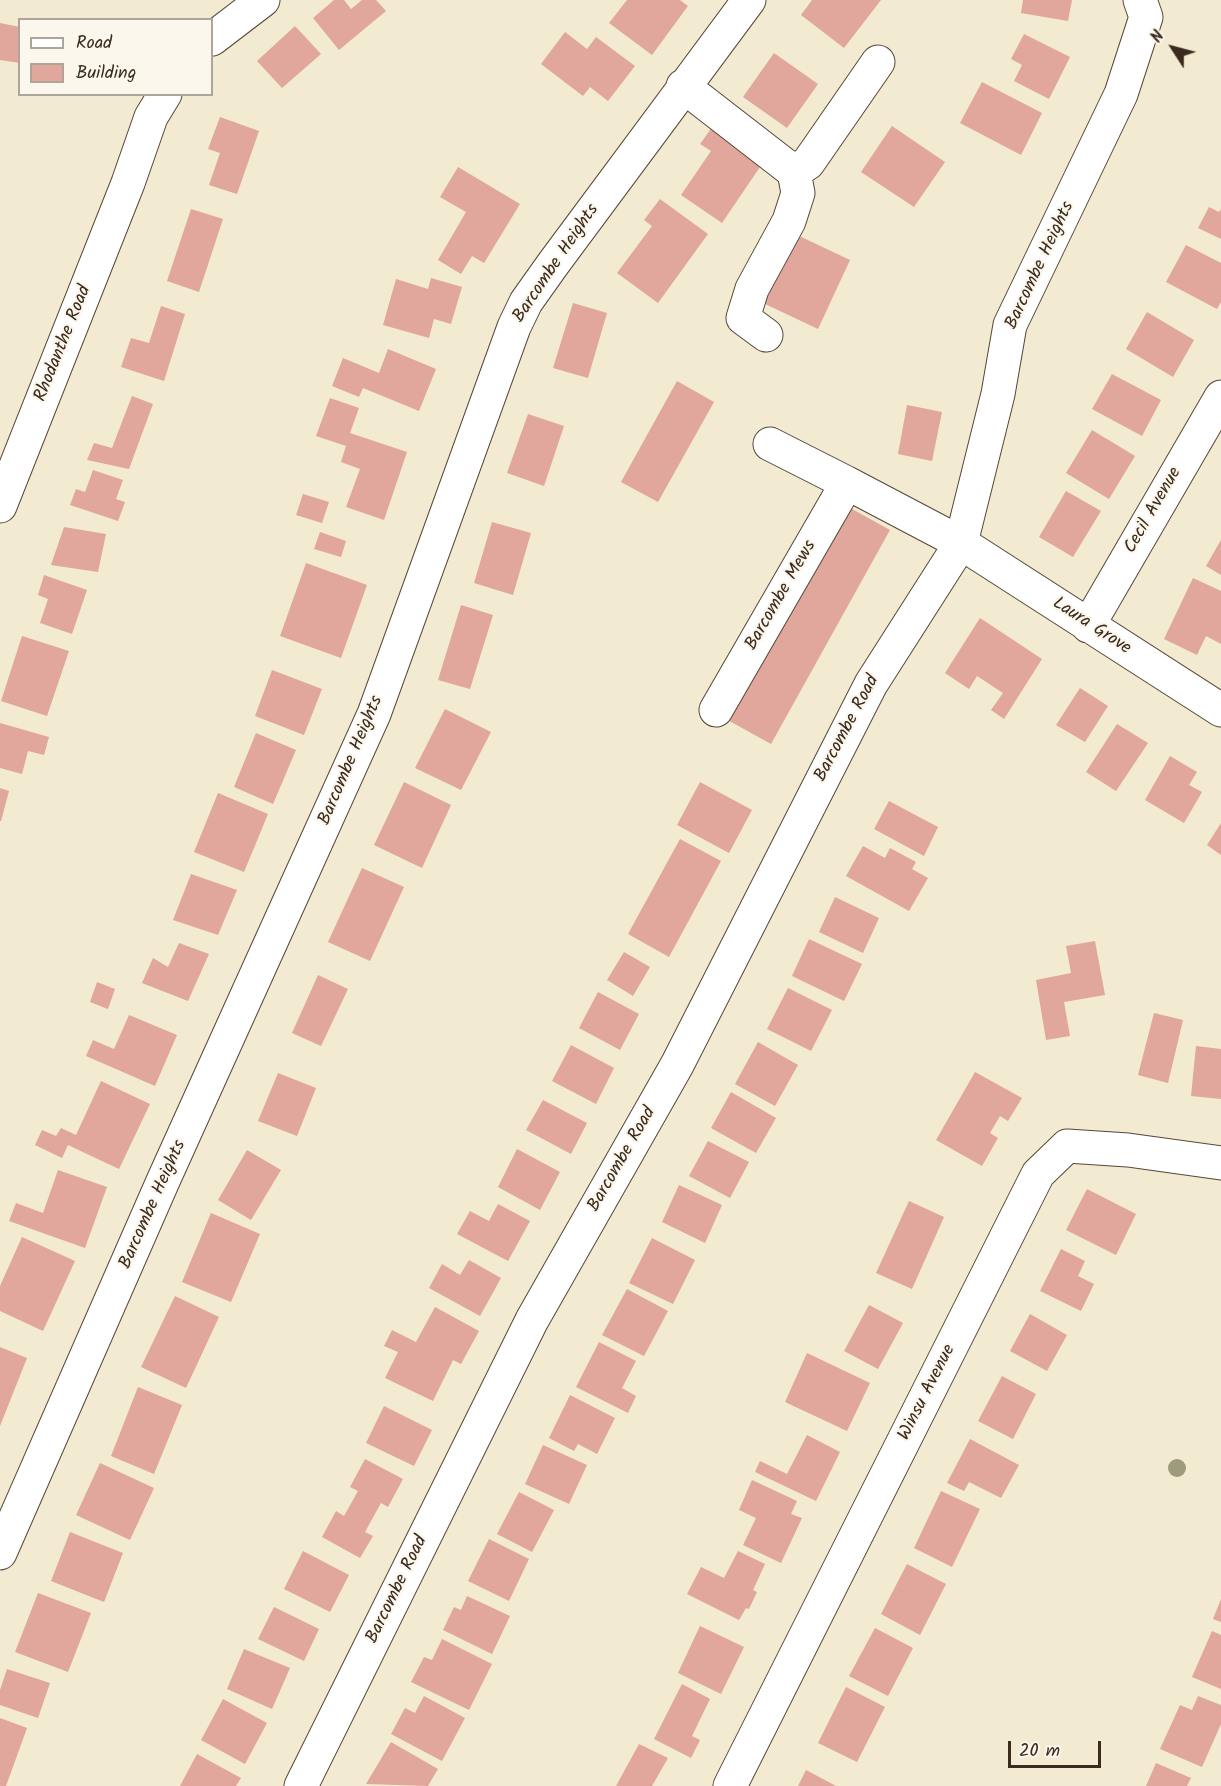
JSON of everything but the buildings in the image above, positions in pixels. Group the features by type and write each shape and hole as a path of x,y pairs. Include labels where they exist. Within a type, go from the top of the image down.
{"street":[{"path":"213,38 264,0"},
{"name":"Barcombe Heights","path":"0,1553 163,1181 374,714 514,327 526,302 748,0"},
{"name":"Barcombe Heights","path":"961,543 998,394 1010,325 1121,94 1146,17 1140,0"},
{"path":"794,172 808,163 878,62"},
{"path":"683,86 794,172 798,193 789,221 752,289 743,318 766,335"},
{"name":"Rhodanthe Road","path":"0,506 128,183 151,117 164,96"},
{"name":"Cecil Avenue","path":"1088,626 1221,397"},
{"path":"770,444 961,543"},
{"name":"Barcombe Mews","path":"716,710 847,483"},
{"name":"Laura Grove","path":"961,543 1221,710"},
{"name":"Barcombe Road","path":"301,1786 532,1320 677,1065 871,684 961,543"},
{"name":"Winsu Avenue","path":"730,1786 1038,1174 1067,1146 1128,1149 1221,1163"}]}
